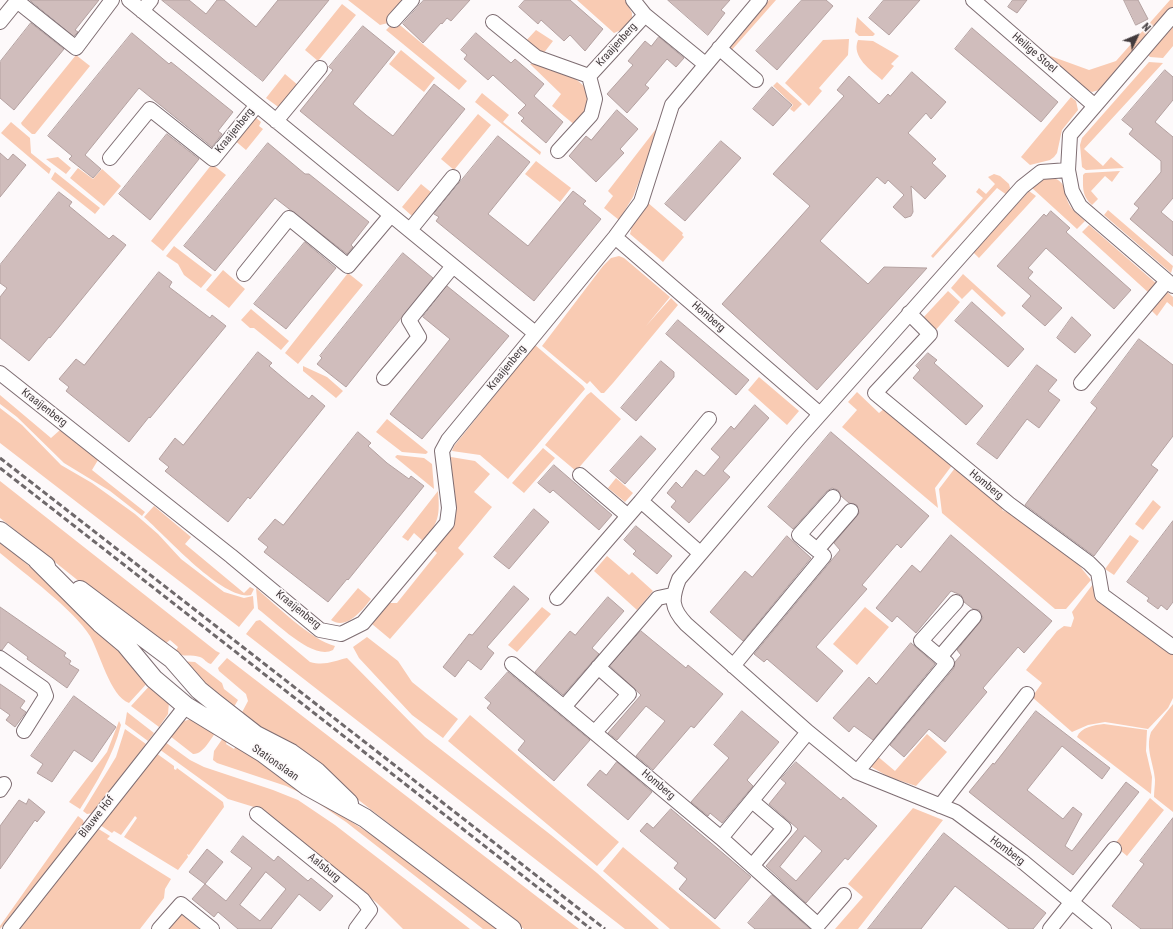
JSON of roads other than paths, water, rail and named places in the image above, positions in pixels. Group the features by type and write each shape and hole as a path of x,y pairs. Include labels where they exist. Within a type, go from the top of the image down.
{"street":[{"path":"0,22 17,1 76,48 112,0"},
{"name":"Kraaijenberg","path":"129,0 147,5 257,105 534,333"},
{"path":"394,20 412,0"},
{"name":"Kraaijenberg","path":"633,0 645,15 705,64"},
{"name":"Kraaijenberg","path":"0,373 225,551 320,630 341,634 363,624 446,523 449,508 442,452 448,440 534,333 615,237 641,202 672,105 760,0"},
{"name":"Heilige Stoel","path":"973,0 1095,106"},
{"name":"Kraaijenberg","path":"589,76 645,15"},
{"path":"1081,383 1170,284 1080,206 1072,191 1068,170 1070,135 1173,15"},
{"name":"Kraaijenberg","path":"493,22 536,57 589,76"},
{"path":"719,48 756,80"},
{"path":"276,121 320,68"},
{"name":"Kraaijenberg","path":"558,151 591,115 595,100 589,76"},
{"name":"Kraaijenberg","path":"110,158 150,109 213,159 257,105"},
{"path":"564,706 658,598 672,595 678,579 700,553 909,313 1032,177 1041,172 1068,170"},
{"path":"410,230 453,177"},
{"path":"244,274 289,218 348,266 391,215"},
{"name":"Homberg","path":"615,237 820,414"},
{"path":"384,378 419,337 409,320 452,266"},
{"name":"Homberg","path":"909,313 930,334 875,394 1009,504 1089,563 1098,572 1102,595 1173,647"},
{"path":"557,598 641,501 709,419"},
{"path":"580,474 628,516"},
{"path":"733,666 824,556 799,535 833,497"},
{"path":"641,501 700,553"},
{"path":"817,550 851,511"},
{"name":"Stationslaan","path":"0,531 172,659 199,690 256,736 291,753 316,771 365,818"},
{"name":"Stationslaan","path":"37,560 100,623 125,644 154,679 186,706 263,754 307,786 365,818 448,879 512,929"},
{"name":"Homberg","path":"672,595 676,613 808,732 857,772 956,812 1022,861 1104,929"},
{"path":"857,772 947,663 921,641 956,602"},
{"path":"940,657 974,617"},
{"path":"0,658 43,688 46,696 24,731"},
{"name":"Homberg","path":"512,664 721,838 818,925 844,895"},
{"path":"595,732 629,694 598,667"},
{"path":"186,706 199,690"},
{"path":"940,806 1027,694"},
{"name":"Blauwe Hof","path":"10,929 186,706"},
{"path":"721,838 808,732"},
{"path":"752,801 784,828 752,866"},
{"name":"Aalsburg","path":"257,814 363,900 370,910 356,929"},
{"path":"1050,929 1114,849"},
{"path":"159,929 180,904 212,929"}],"railway":[{"path":"0,458 605,929"},
{"path":"0,468 591,929"}]}
